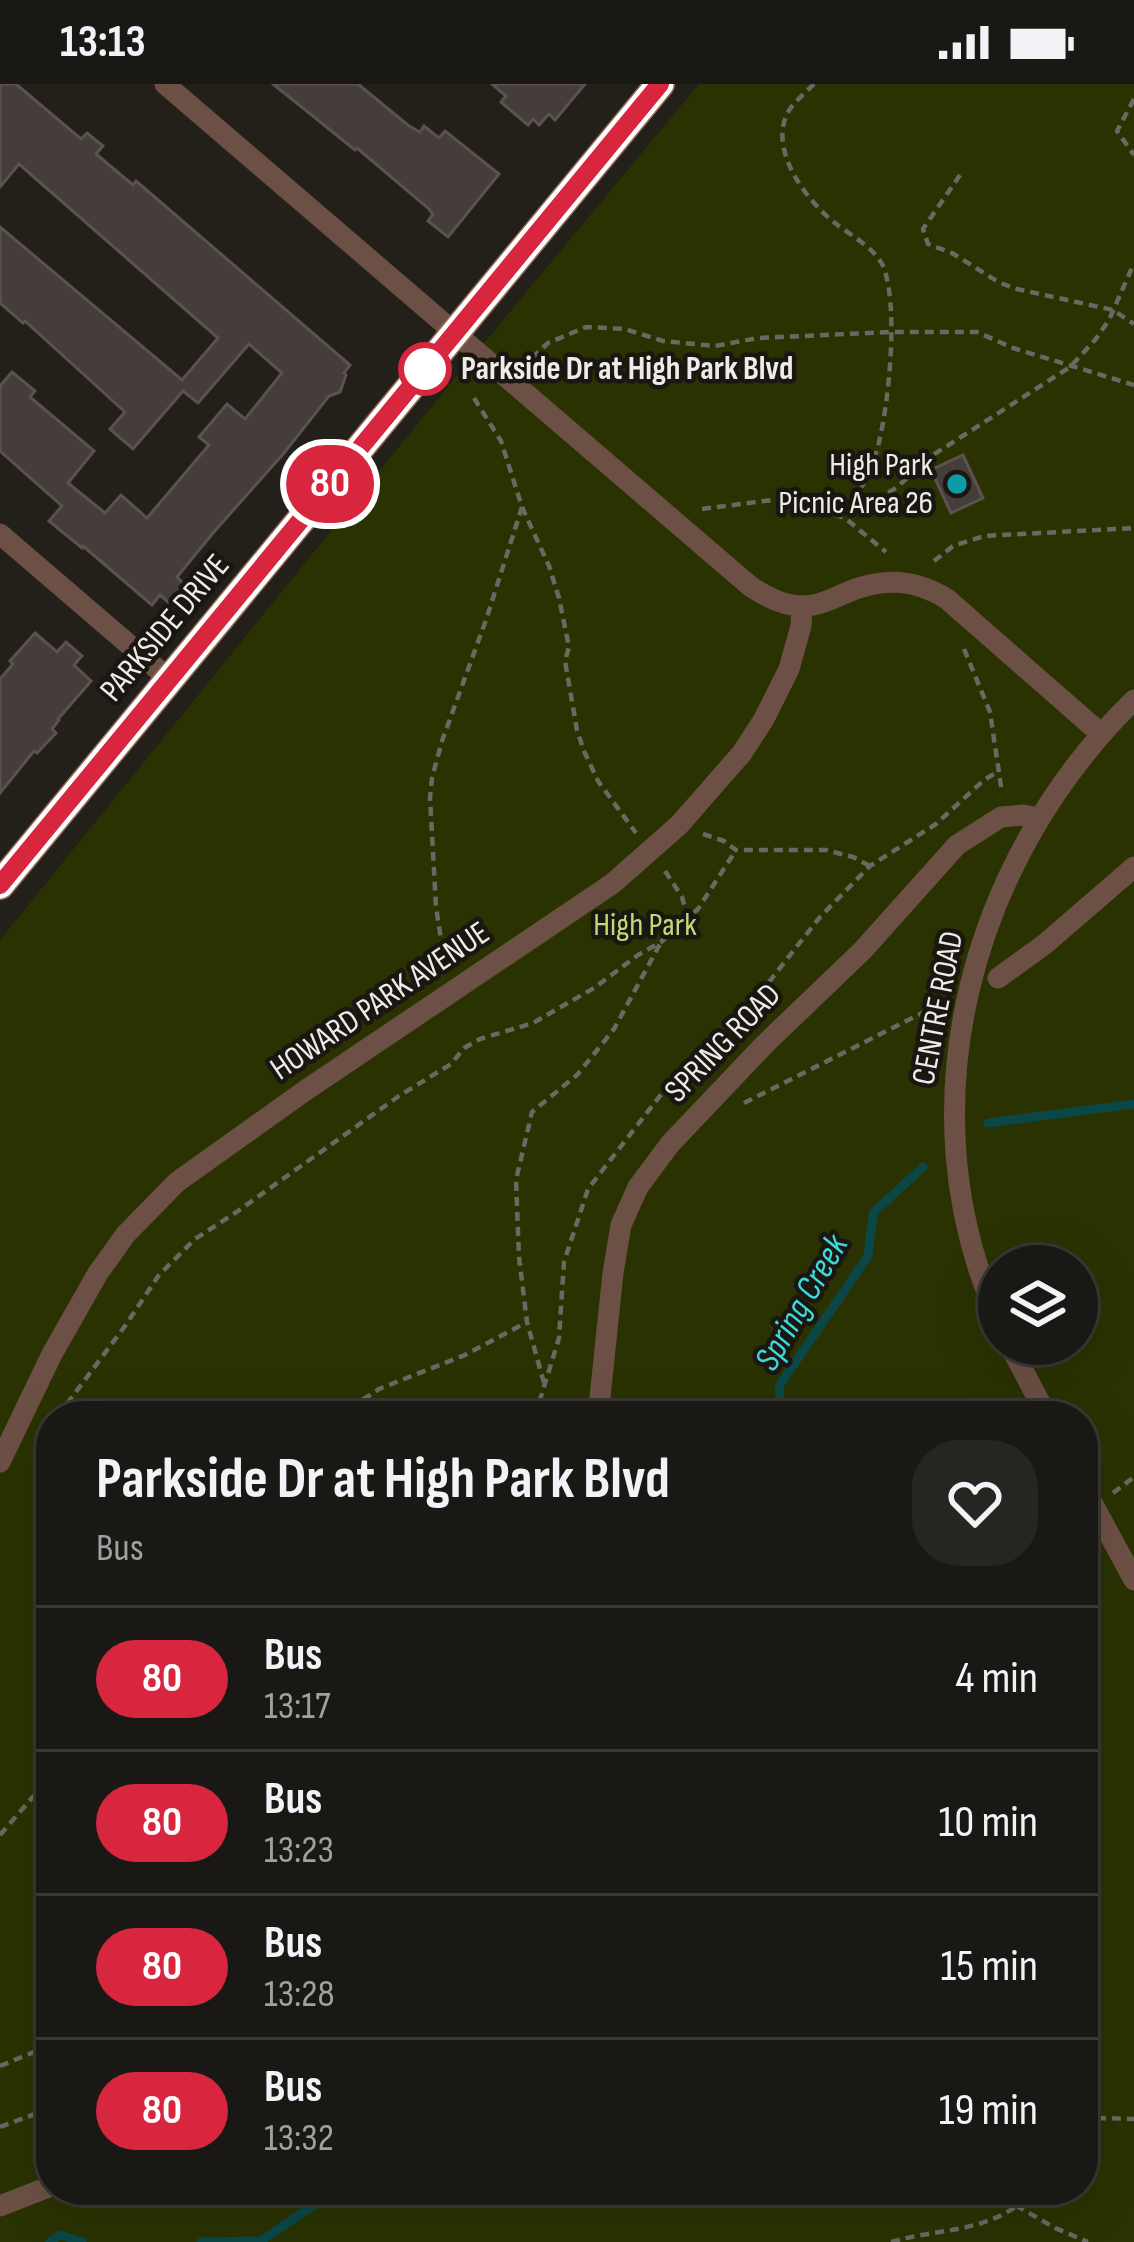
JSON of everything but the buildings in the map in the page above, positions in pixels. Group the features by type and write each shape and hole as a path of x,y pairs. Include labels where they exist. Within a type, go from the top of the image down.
{"main road":[{"name":"PARKSIDE DRIVE","path":"0,885 660,84"}],"street":[{"path":"165,84 750,586 775,600 802,606 889,581 915,584 947,599 1100,733 1134,700"},
{"path":"0,534 169,679"},
{"name":"HOWARD PARK AVENUE","path":"0,1462 52,1354 126,1234 177,1183 612,884 679,825 730,768 764,719 789,669 802,606"},
{"name":"CENTRE ROAD","path":"978,1259 959,1185 953,1099 958,1045 980,948 993,908 1039,818 1100,733"},
{"name":"SPRING ROAD","path":"600,1401 621,1225 638,1187 670,1144 862,950 957,845 1001,817 1039,818"},
{"path":"998,978 1134,867"},
{"path":"1021,1365 1039,1401"},
{"path":"1098,1514 1134,1580"},
{"path":"0,2206 36,2192"}],"path":[{"path":"814,84 788,112 782,146 799,188 883,264 890,309 889,380 879,444 845,518"},
{"path":"1134,98 1117,131 1134,155"},
{"path":"960,175 922,229 928,244 1000,283 1113,310 1134,324"},
{"path":"845,518 1070,367 1095,340 1134,263"},
{"path":"532,358 548,343 586,327 625,329 663,341 715,346 758,338 977,332 1134,385"},
{"path":"474,398 501,441 560,598 569,647 565,661 584,751 598,781 682,897 688,919"},
{"path":"696,510 780,499 845,518 886,552"},
{"path":"455,990 440,945 432,778 522,507"},
{"path":"934,562 953,546 984,536 1134,528"},
{"path":"964,649 990,712 1002,794"},
{"path":"679,825 736,850 826,850 870,866 935,824 999,771"},
{"path":"69,1401 159,1275 195,1239 451,1064 464,1048 533,1023 661,942 713,889 736,850"},
{"path":"545,1384 527,1322 515,1180 532,1112 577,1075 614,1029 661,942"},
{"path":"710,1106 736,1107 942,1004"},
{"path":"361,1401 527,1322"},
{"path":"0,1835 36,1793"},
{"path":"0,2066 36,2050"},
{"path":"0,2127 36,2114"},
{"path":"1098,2119 1134,2119"},
{"path":"890,2242 940,2230 975,2228 1017,2206 1088,2242"}],"green space":[{"name":"High Park","path":"699,84 1134,84 1134,2242 0,2242 0,940"}],"waterway":[{"name":"Spring Creek","path":"988,1123 1134,1104"},
{"name":"Spring Creek","path":"780,1401 779,1386 868,1256 873,1213 923,1167"},
{"name":"Spring Creek","path":"201,2242 261,2241 314,2205"},
{"name":"Spring Creek","path":"50,2242 60,2235 82,2242"}],"bus line":[{"name":"80","path":"0,885 660,84"}],"place":[{"name":"Parkside Dr at High Park Blvd","path":"425,369"},
{"name":"High Park Picnic Area 26","path":"957,484"}]}
